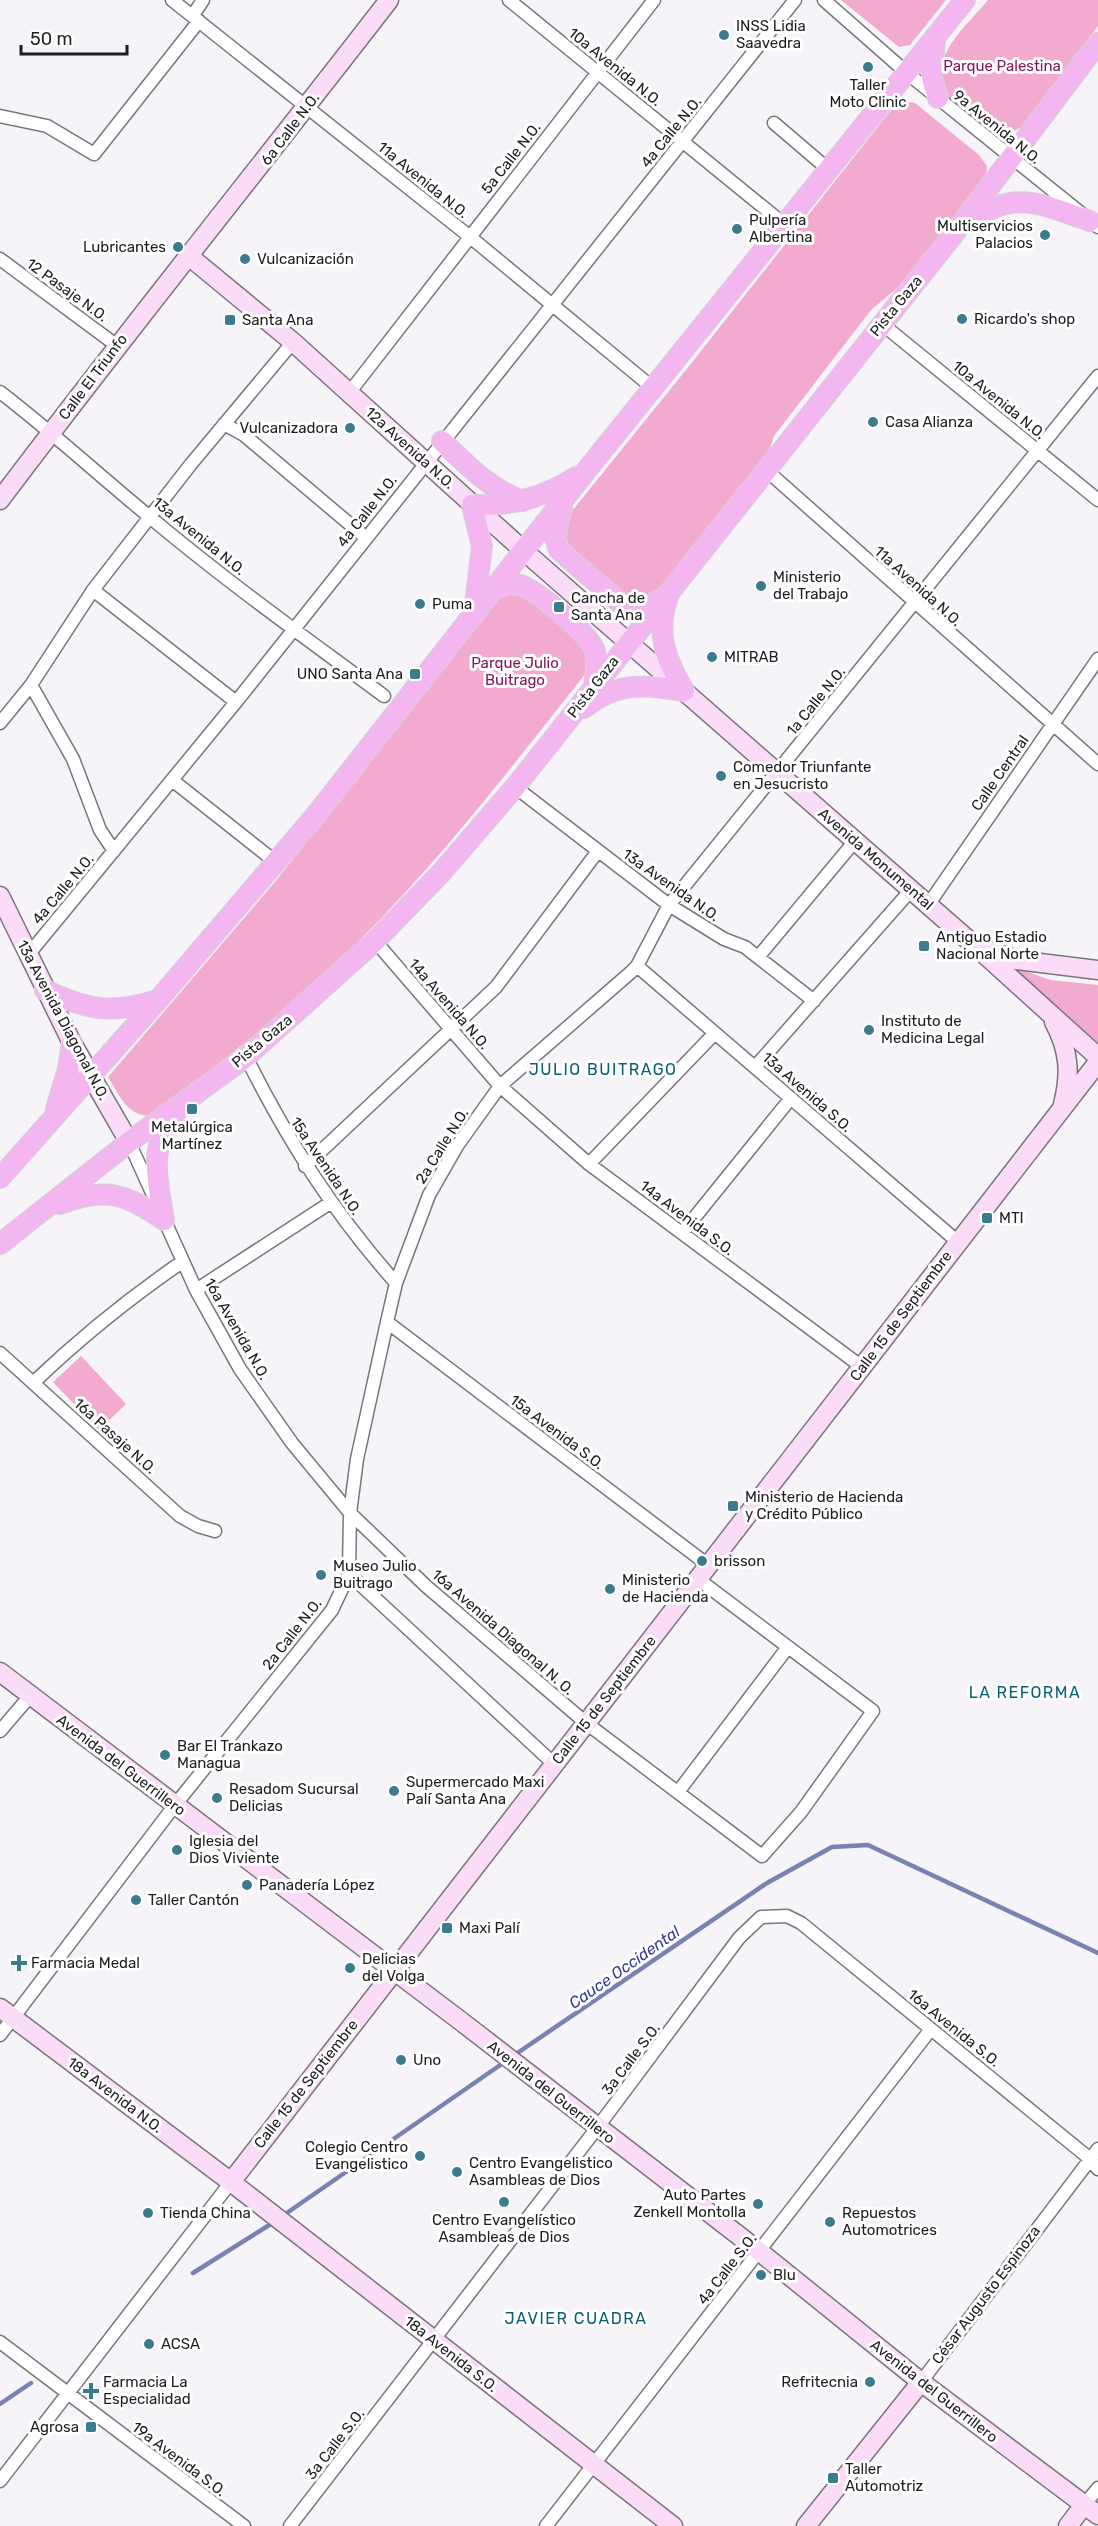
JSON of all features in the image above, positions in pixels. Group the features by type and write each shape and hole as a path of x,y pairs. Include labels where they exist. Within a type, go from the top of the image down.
{"main road":[{"path":"0,1178 277,863 586,471 965,0"},
{"path":"935,38 932,78 938,98"},
{"name":"Pista Gaza","path":"0,1244 129,1142 246,1057 375,941 441,873 515,787 765,469 953,235 1098,43"},
{"path":"953,235 993,207 1023,201 1094,224"},
{"path":"442,441 486,483 499,492 523,501"},
{"path":"473,616 482,546 472,505 499,506 523,501 557,489 586,471"},
{"path":"565,498 556,526 555,538 559,550 626,608 641,611 671,588"},
{"path":"493,590 510,584 524,586 580,631 594,647 596,660 594,686"},
{"path":"671,588 662,623 662,641 666,659 684,691"},
{"path":"564,723 600,696 615,690 650,686 684,691"},
{"path":"45,990 71,1002 106,1010 132,1008 158,1000"},
{"path":"52,1120 62,1095 72,1043"},
{"path":"164,1220 156,1161 157,1148 162,1134 188,1099"},
{"path":"41,1212 82,1196 108,1193 134,1201 164,1220"}],"street":[{"name":"11a Avenida N.O.","path":"172,0 307,106 653,388"},
{"path":"0,116 47,126 94,154 196,18 203,0"},
{"name":"6a Calle N.O.","path":"190,257 389,0"},
{"name":"10a Avenida N.O.","path":"509,0 785,225"},
{"name":"5a Calle N.O.","path":"349,393 654,0"},
{"name":"4a Calle N.O.","path":"28,955 236,702 424,462 795,0"},
{"name":"9a Avenida N.O.","path":"824,0 907,73 1094,224"},
{"path":"774,123 829,170"},
{"name":"12a Avenida N.O.","path":"190,257 293,342 472,505 628,642"},
{"name":"Calle El Triunfo","path":"0,500 116,345 190,257"},
{"name":"12 Pasaje N.O.","path":"0,260 116,345"},
{"name":"10a Avenida N.O.","path":"882,324 1098,500"},
{"path":"0,723 31,685 93,590 224,424 293,342"},
{"name":"1a Calle N.O.","path":"500,1086 637,966 669,905 1039,452 1098,376"},
{"name":"13a Avenida N.O.","path":"0,392 51,431 151,518 293,629 384,696"},
{"path":"224,424 244,435 365,537"},
{"name":"11a Avenida N.O.","path":"765,469 1098,764"},
{"path":"93,590 236,702"},
{"name":"Avenida Monumental","path":"628,642 974,945 1016,960 1098,970"},
{"name":"Calle Central","path":"928,905 1098,658"},
{"path":"31,685 73,759 100,831 114,851"},
{"path":"172,780 277,863"},
{"name":"13a Avenida N.O.","path":"515,787 669,905 724,939 745,947 759,956 814,1001"},
{"path":"759,956 855,841"},
{"path":"305,1166 496,987 598,851"},
{"path":"755,1067 911,890"},
{"name":"13a Avenida Diagonal N.O.","path":"0,896 72,1043 129,1142"},
{"name":"14a Avenida N.O.","path":"375,941 500,1086"},
{"path":"974,945 1098,1057"},
{"name":"13a Avenida S.O.","path":"637,966 958,1242"},
{"path":"1044,1008 1058,1029 1067,1053 1068,1084 1061,1110"},
{"path":"589,1164 715,1033"},
{"name":"15a Avenida N.O.","path":"246,1057 273,1113 305,1166 330,1203 396,1282"},
{"name":"Calle 15 de Septiembre","path":"0,2481 1098,1062"},
{"name":"14a Avenida S.O.","path":"500,1086 589,1164 862,1367"},
{"name":"2a Calle N.O.","path":"0,2035 7,2012 332,1610 348,1574 350,1513 357,1459 396,1282 429,1195 457,1146 500,1086"},
{"path":"682,1233 791,1098"},
{"name":"16a Avenida N.O.","path":"129,1142 182,1262 240,1368 292,1443 350,1513"},
{"path":"196,1290 330,1203"},
{"path":"33,1383 88,1331 129,1298 182,1262"},
{"name":"15a Avenida S.O.","path":"387,1322 703,1572 788,1647 873,1711 801,1812 762,1856 678,1792"},
{"name":"16a Pasaje N.O.","path":"0,1353 180,1516 198,1526 215,1531"},
{"name":"16a Avenida Diagonal N. O.","path":"350,1513 426,1586 586,1723 678,1792"},
{"path":"348,1574 554,1764"},
{"path":"678,1792 788,1647"},
{"name":"Avenida del Guerrillero","path":"0,1672 394,1971 759,2252 921,2382 1091,2510"},
{"path":"0,1731 30,1696"},
{"name":"16a Avenida S.O.","path":"787,1916 801,1923 931,2029 1094,2154 1098,2169"},
{"name":"3a Calle S.O.","path":"290,2526 751,1924 761,1917 787,1916"},
{"name":"18a Avenida N.O.","path":"7,2012 231,2182"},
{"name":"4a Calle S.O.","path":"546,2526 931,2029"},
{"name":"César Augusto Espinoza","path":"806,2526 921,2382 1094,2154"},
{"name":"18a Avenida S.O.","path":"231,2182 673,2526"},
{"name":"19a Avenida S.O.","path":"0,2342 244,2526"},
{"path":"1068,2526 1091,2510 1098,2488"}],"green space":[{"path":"841,0 946,0 910,45 899,47"},
{"name":"Parque Palestina","path":"988,0 1098,0 1098,26 1022,127 1001,137 976,122 953,103 941,80 941,66 951,44"},
{"path":"901,101 915,103 979,155 987,166 986,176 908,279 871,310 774,436 768,455 652,597 643,602 633,600 569,547 565,533 572,511 891,110"},
{"name":"Parque Julio Buitrago","path":"520,591 590,648 590,668 435,859 369,931 334,965 245,1043 151,1116 136,1113 130,1109 108,1077 274,883 504,593"},
{"path":"1013,967 1051,980 1098,985 1098,1043"},
{"path":"81,1356 126,1404 99,1430 53,1382"}],"waterway":[{"name":"Cauce Occidental","path":"513,2056 767,1883 832,1847 868,1845 1098,1953"},
{"name":"Cauce Occidental","path":"281,2217 506,2061"},
{"name":"Cauce Occidental","path":"193,2273 274,2222"},
{"name":"Cauce Occidental","path":"0,2404 31,2383"}],"place":[{"name":"INSS Lidia Saavedra","path":"724,35"},
{"name":"Taller Moto Clinic","path":"868,67"},
{"name":"Pulpería Albertina","path":"737,229"},
{"name":"Multiservicios Palacios","path":"1045,235"},
{"name":"Lubricantes","path":"178,247"},
{"name":"Vulcanización","path":"245,259"},
{"name":"Ricardo's shop","path":"962,319"},
{"name":"Santa Ana","path":"230,320"},
{"name":"Casa Alianza","path":"873,422"},
{"name":"Vulcanizadora","path":"350,428"},
{"name":"Ministerio del Trabajo","path":"761,586"},
{"name":"Puma","path":"420,604"},
{"name":"Cancha de Santa Ana","path":"559,607"},
{"name":"MITRAB","path":"712,657"},
{"name":"UNO Santa Ana","path":"415,674"},
{"name":"Comedor Triunfante en Jesucristo","path":"721,776"},
{"name":"Antiguo Estadio Nacional Norte","path":"924,946"},
{"name":"Instituto de Medicina Legal","path":"869,1030"},
{"name":"Metalúrgica Martínez","path":"192,1109"},
{"name":"MTI","path":"987,1218"},
{"name":"Ministerio de Hacienda y Crédito Público","path":"733,1506"},
{"name":"brisson","path":"702,1561"},
{"name":"Museo Julio Buitrago","path":"321,1575"},
{"name":"Ministerio de Hacienda","path":"610,1589"},
{"name":"Bar El Trankazo Managua","path":"165,1755"},
{"name":"Supermercado Maxi Palí Santa Ana","path":"394,1791"},
{"name":"Resadom Sucursal Delicias","path":"217,1798"},
{"name":"Iglesia del Dios Viviente","path":"177,1850"},
{"name":"Panadería López","path":"247,1885"},
{"name":"Taller Cantón","path":"136,1900"},
{"name":"Maxi Palí","path":"447,1928"},
{"name":"Farmacia Medal","path":"19,1963"},
{"name":"Delicias del Volga","path":"350,1968"},
{"name":"Uno","path":"401,2060"},
{"name":"Colegio Centro Evangelistico","path":"420,2156"},
{"name":"Centro Evangelistico Asambleas de Dios","path":"457,2172"},
{"name":"Centro Evangelístico Asambleas de Dios","path":"504,2202"},
{"name":"Auto Partes Zenkell Montolla","path":"758,2204"},
{"name":"Tienda China","path":"148,2213"},
{"name":"Repuestos Automotrices","path":"830,2222"},
{"name":"Blu","path":"761,2275"},
{"name":"ACSA","path":"149,2344"},
{"name":"Refritecnia","path":"870,2382"},
{"name":"Farmacia La Especialidad","path":"91,2391"},
{"name":"Agrosa","path":"91,2427"},
{"name":"Taller Automotriz","path":"833,2478"}],"district":[{"name":"JULIO BUITRAGO","path":"603,1069"},
{"name":"LA REFORMA","path":"1025,1692"},
{"name":"JAVIER CUADRA","path":"576,2318"}]}
